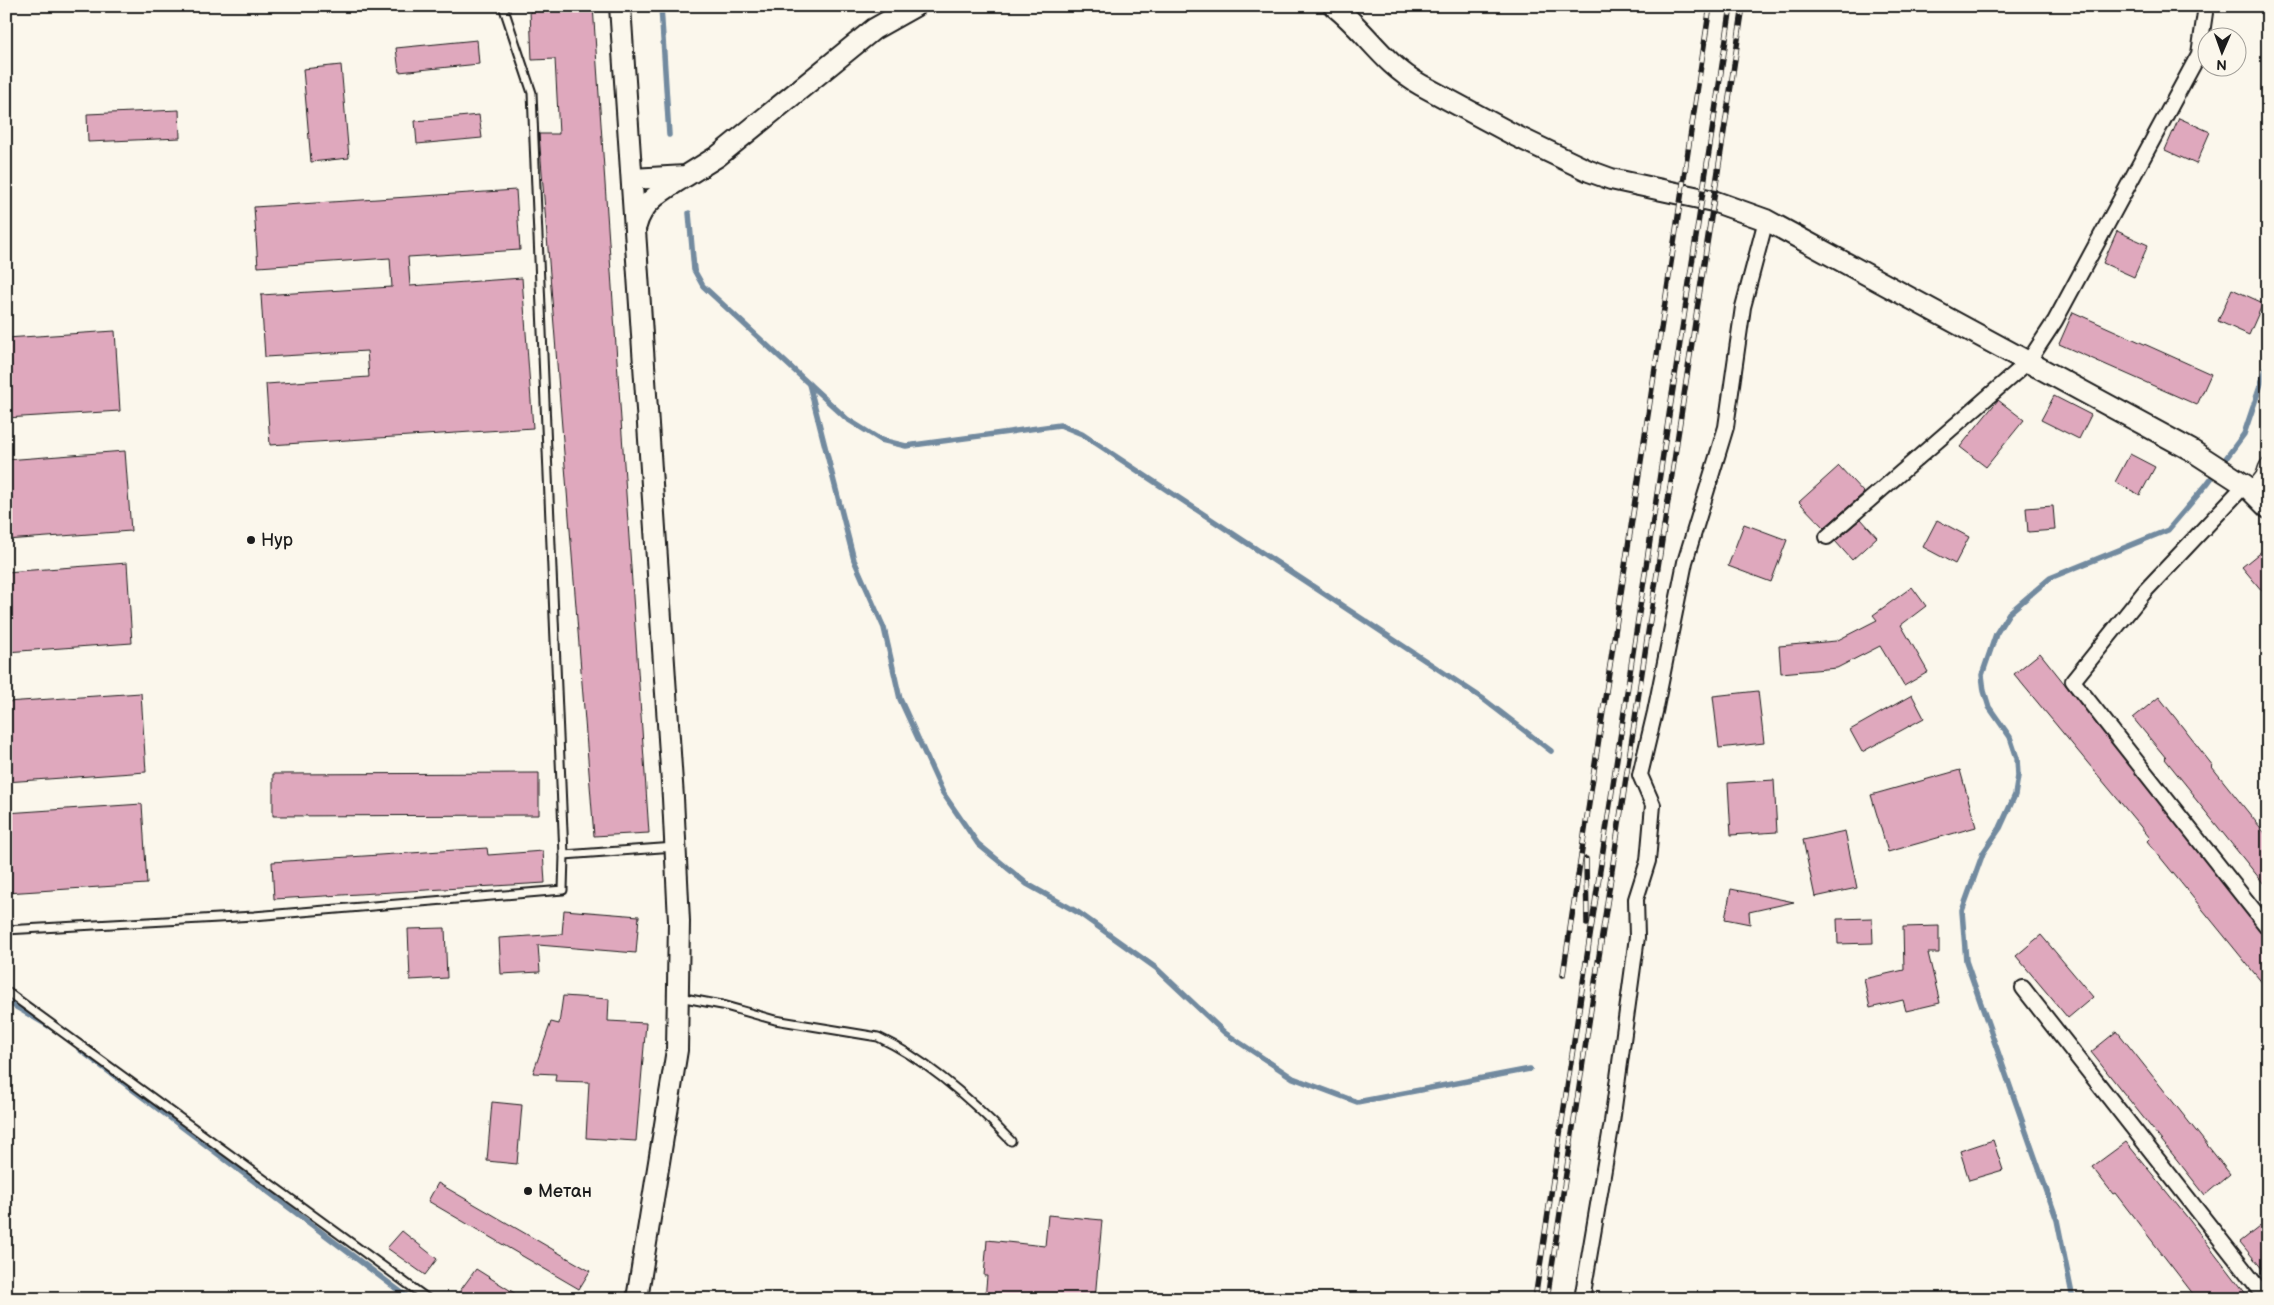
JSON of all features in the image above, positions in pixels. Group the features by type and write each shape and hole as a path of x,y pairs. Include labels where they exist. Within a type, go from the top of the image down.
{"main road":[{"path":"620,6 679,921 677,1050 637,1299"},
{"path":"635,227 641,212 651,200 718,156 874,29 915,6"},
{"path":"1334,6 1382,56 1407,77 1548,152 1611,179 1713,201 1766,220 2191,450 2249,488 2268,508"},
{"path":"632,179 686,176"}],"street":[{"path":"1827,537 2028,362 2055,321 2199,54 2206,6"},
{"path":"1582,1299 1612,1122 1636,947 1636,899 1648,861 1653,805 1640,775 1655,712 1685,562 1726,427 1743,307 1766,220"},
{"path":"2268,468 2265,477 2249,488 2146,590 2073,681 2268,928"},
{"path":"2023,988 2267,1299"}],"lane":[{"path":"6,930 254,916 563,890 564,855 532,93 503,6"},
{"path":"564,855 675,847"},
{"path":"6,991 428,1299"},
{"path":"679,996 722,1005 775,1020 878,1037 894,1044 946,1082 989,1118 1011,1141"}],"building":[{"path":"551,6 593,6 649,833 594,836 539,134 559,134 555,59 532,60 530,11 551,10"},
{"path":"477,40 479,64 399,72 396,48"},
{"path":"341,65 349,158 311,162 303,69"},
{"path":"179,110 180,138 88,142 87,114"},
{"path":"479,115 482,138 417,144 415,121"},
{"path":"2179,118 2210,132 2196,164 2165,150"},
{"path":"516,190 520,250 408,257 410,286 522,278 533,428 270,445 266,384 369,377 367,351 265,357 261,295 392,287 390,258 258,267 254,207"},
{"path":"2117,231 2148,245 2134,277 2103,263"},
{"path":"2232,289 2263,303 2249,335 2218,321"},
{"path":"2073,312 2211,374 2197,405 2059,344"},
{"path":"115,331 120,411 6,418 6,338"},
{"path":"2054,396 2091,415 2079,439 2041,420"},
{"path":"1998,400 2024,420 1986,467 1960,447"},
{"path":"125,451 131,531 6,540 6,460"},
{"path":"2130,454 2155,467 2140,495 2115,482"},
{"path":"1839,466 1864,493 1824,528 1799,502"},
{"path":"2053,506 2055,530 2028,532 2026,508"},
{"path":"1861,519 1877,537 1852,560 1835,541"},
{"path":"1937,520 1969,537 1955,564 1923,547"},
{"path":"1744,524 1787,540 1771,582 1728,566"},
{"path":"2268,546 2268,598 2242,567"},
{"path":"127,563 132,643 6,652 6,572"},
{"path":"1912,587 1926,606 1901,625 1928,672 1904,686 1880,646 1837,668 1781,673 1779,646 1836,641 1877,620 1873,615"},
{"path":"2040,653 2268,939 2268,990 2147,841 2150,838 2014,674"},
{"path":"1758,691 1764,743 1719,748 1713,696"},
{"path":"141,693 146,772 6,782 6,702"},
{"path":"1912,695 1924,718 1862,752 1850,730"},
{"path":"2159,697 2268,837 2268,889 2133,718"},
{"path":"1960,770 1976,827 1888,852 1871,795"},
{"path":"539,773 539,815 273,816 273,774"},
{"path":"1774,780 1777,832 1731,835 1728,783"},
{"path":"142,804 147,884 6,893 6,813"},
{"path":"1845,831 1857,888 1815,897 1803,840"},
{"path":"487,848 488,855 543,851 545,883 274,899 272,862"},
{"path":"1731,889 1794,902 1749,912 1750,924 1725,919"},
{"path":"564,910 639,916 636,953 538,945 540,972 501,974 499,938 562,934"},
{"path":"1872,918 1873,943 1838,944 1837,919"},
{"path":"1939,926 1939,953 1928,953 1940,1003 1906,1011 1903,1000 1870,1008 1864,979 1904,970 1903,927"},
{"path":"445,928 447,978 410,980 408,929"},
{"path":"2041,935 2093,997 2068,1018 2016,956"},
{"path":"563,996 609,999 608,1021 646,1023 636,1141 586,1138 589,1082 555,1081 556,1074 533,1073 551,1022 559,1024"},
{"path":"2117,1031 2230,1174 2205,1195 2091,1052"},
{"path":"492,1102 522,1105 517,1164 487,1161"},
{"path":"1993,1140 2003,1170 1969,1180 1960,1151"},
{"path":"2126,1142 2250,1299 2197,1299 2115,1193 2113,1194 2092,1167"},
{"path":"438,1183 590,1271 579,1289 428,1201"},
{"path":"1048,1215 1102,1220 1095,1299 985,1299 987,1276 984,1276 987,1240 1045,1246"},
{"path":"2268,1220 2268,1276 2240,1242"},
{"path":"402,1231 437,1259 425,1275 387,1248"},
{"path":"476,1269 524,1299 454,1299"}],"waterway":[{"path":"661,6 669,135"},
{"path":"689,213 694,270 703,286 847,419 881,440 906,446 1060,425 1082,434 1482,698 1551,751"},
{"path":"2073,1299 2057,1220 1966,961 1962,911 1983,853 2000,828 2015,795 2018,776 2017,758 2010,737 1989,707 1982,675 1996,634 2009,613 2050,578 2168,530 2207,484 2244,434 2268,363"},
{"path":"809,384 854,560 884,628 900,699 943,793 978,844 1027,884 1079,913 1156,968 1225,1033 1293,1078 1357,1102 1530,1069"},
{"path":"6,1001 54,1029"},
{"path":"79,1049 410,1299"}],"railway":[{"path":"1563,975 1710,6"},
{"path":"1535,1299 1731,6"},
{"path":"1547,1299 1743,6"},
{"path":"1586,859 1587,924"}],"place":[{"name":"Нур","path":"251,540"},
{"name":"Метан","path":"528,1191"}]}
